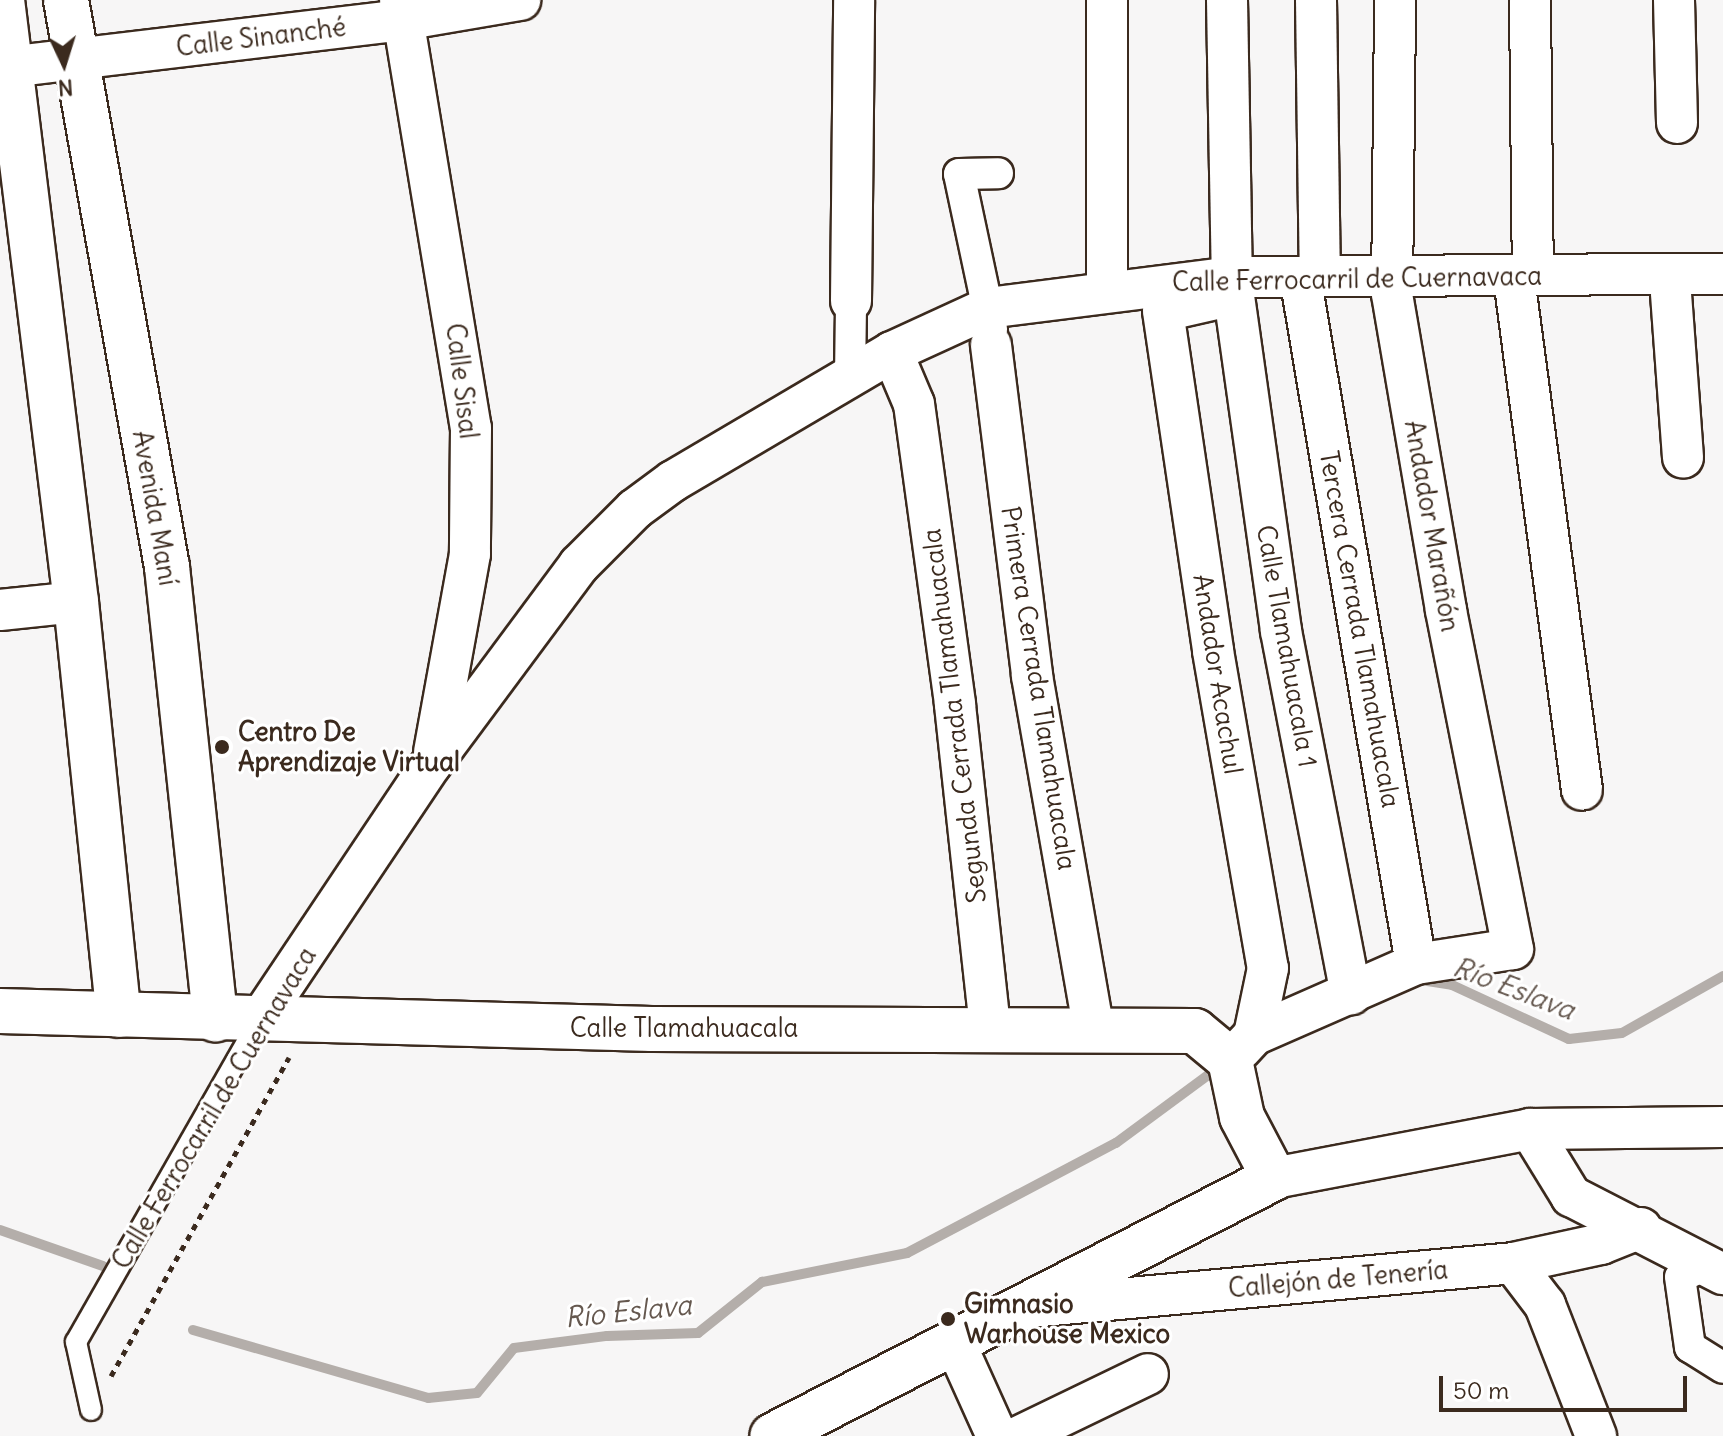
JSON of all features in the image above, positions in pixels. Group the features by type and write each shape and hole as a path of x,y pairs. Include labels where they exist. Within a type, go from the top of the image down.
{"street":[{"path":"2,0 5,67 76,602 119,1015"},
{"name":"Avenida Maní","path":"66,0 167,567 215,1019"},
{"name":"Calle Sinanché","path":"5,67 75,60 401,10 520,0"},
{"path":"850,377 854,0"},
{"path":"1107,0 1107,289"},
{"name":"Calle Tlamahuacala 1","path":"1227,0 1233,286 1281,631 1351,994"},
{"name":"Tercera Cerrada Tlamahuacala","path":"1316,0 1312,284 1416,964"},
{"name":"Andador Marañón","path":"1395,0 1392,284 1446,610 1513,949 1416,964"},
{"path":"1530,0 1525,284 1582,790"},
{"path":"1674,0 1677,123"},
{"name":"Calle Sisal","path":"401,10 471,428 470,554 432,763"},
{"path":"990,326 959,174 998,173"},
{"name":"Calle Ferrocarril de Cuernavaca","path":"259,1021 432,763 579,565 635,509 719,451 892,352 990,326 1107,289 1312,284 1525,284 1723,274"},
{"name":"Calle Ferrocarril de Cuernavaca","path":"1525,284 1671,294 1723,294"},
{"name":"Calle Ferrocarril de Cuernavaca","path":"1163,311 1233,286"},
{"path":"1671,294 1683,458"},
{"name":"Andador Acachul","path":"1163,311 1213,651 1268,968 1242,1048"},
{"name":"Primera Cerrada Tlamahuacala","path":"990,326 1032,676 1094,1030"},
{"name":"Segunda Cerrada Tlamahuacala","path":"892,352 914,404 955,705 990,1029"},
{"path":"0,610 76,602"},
{"path":"1274,1178 1242,1117 1242,1048 1416,964"},
{"name":"Calle Tlamahuacala","path":"0,1011 259,1021 1195,1031 1242,1048"},
{"path":"772,1436 1031,1307 1274,1178 1530,1129 1723,1127"},
{"path":"1530,1129 1571,1196 1641,1228 1714,1270"},
{"name":"Callejón de Tenería","path":"1031,1307 1513,1263 1601,1244 1641,1228"},
{"path":"1513,1263 1545,1305 1596,1436"},
{"path":"1714,1270 1680,1277 1690,1347 1723,1368"},
{"path":"955,1343 997,1436"},
{"path":"1020,1436 1148,1374"}],"lane":[{"name":"Calle Ferrocarril de Cuernavaca","path":"91,1410 76,1342 259,1021"}],"path":[{"path":"91,1410 292,1052"}],"waterway":[{"name":"Río Eslava","path":"1421,980 1452,985 1569,1039 1622,1033 1723,976"},
{"name":"Río Eslava","path":"193,1330 428,1398 477,1393 514,1348 607,1336 698,1333 762,1282 907,1253 1116,1143 1219,1067"},
{"name":"Río Eslava","path":"0,1230 103,1266"}],"place":[{"name":"Centro De Aprendizaje Virtual","path":"222,747"},
{"name":"Gimnasio Warhouse Mexico","path":"948,1319"}]}
